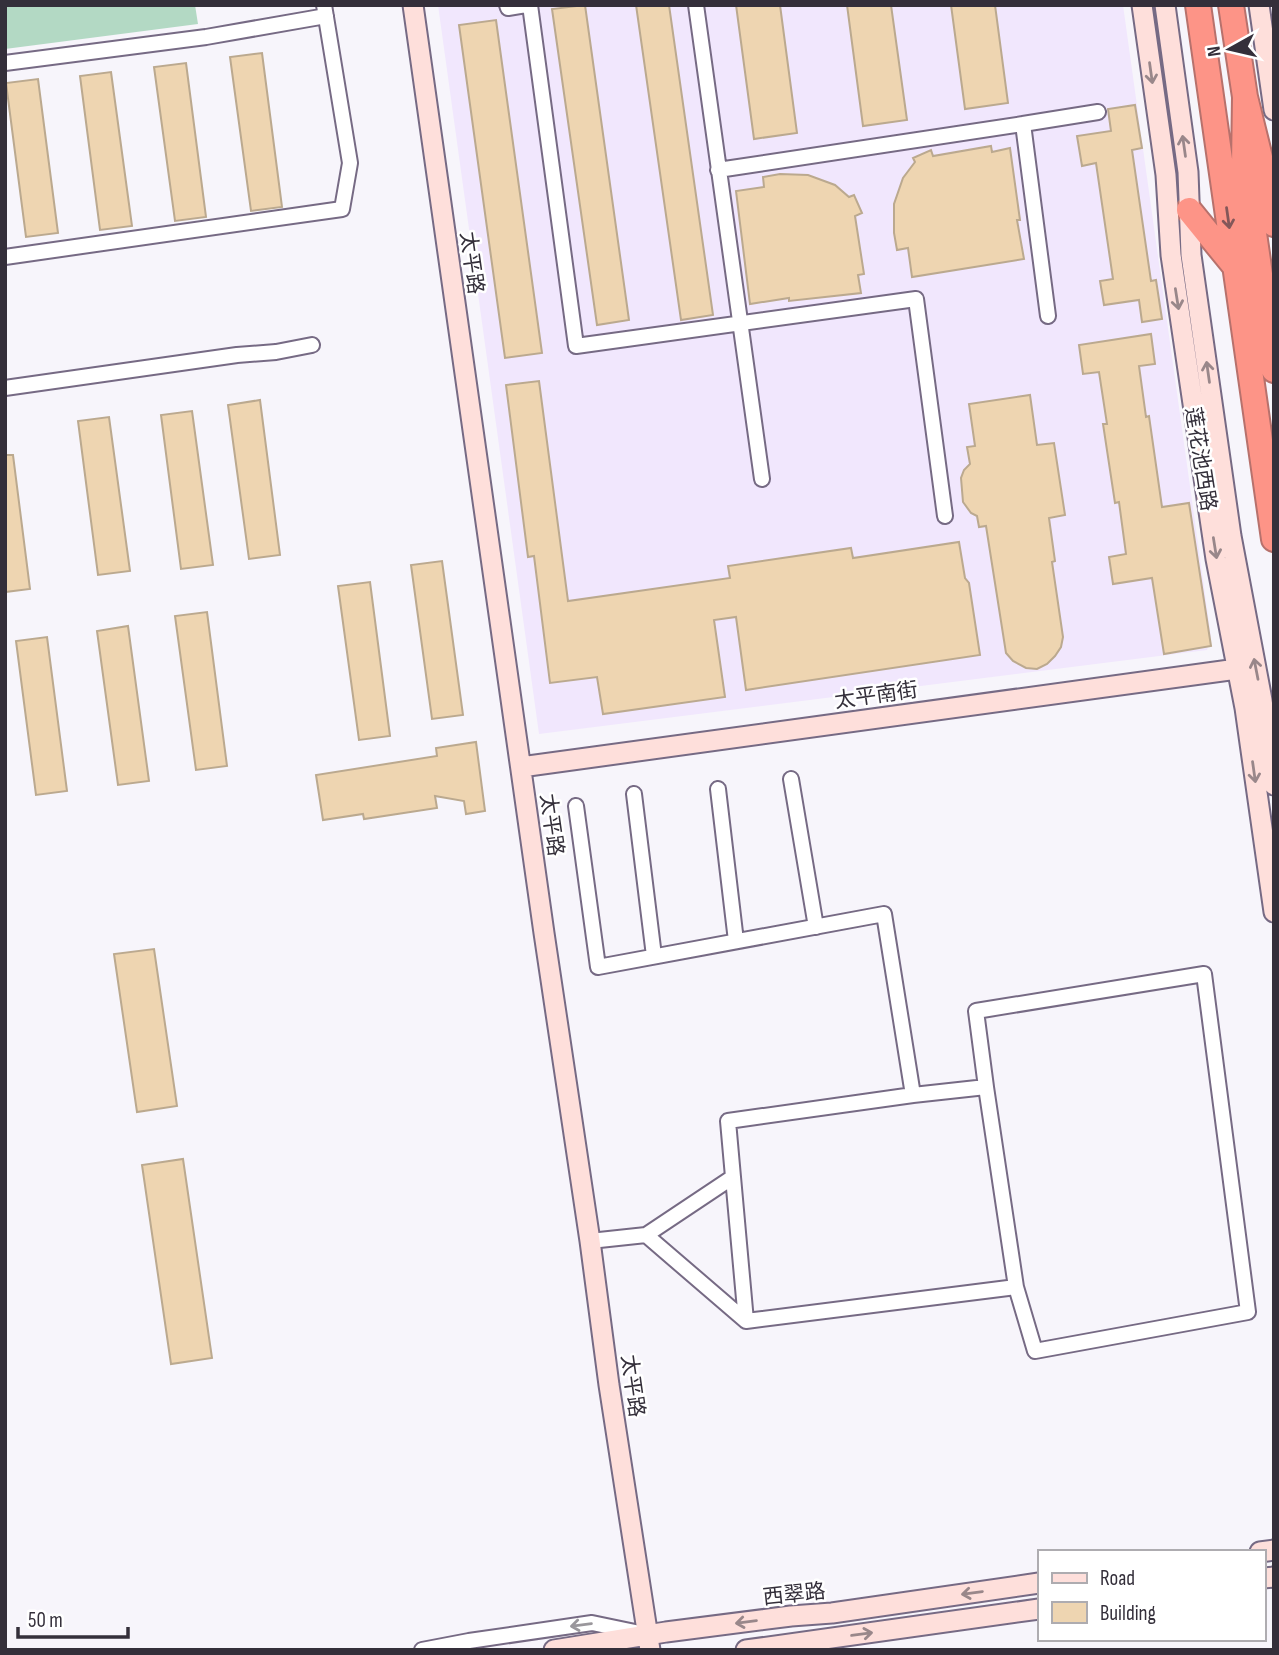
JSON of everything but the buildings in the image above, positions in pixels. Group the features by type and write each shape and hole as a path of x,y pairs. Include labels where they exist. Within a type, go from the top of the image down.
{"highway":[{"path":"1198,5 1274,539"},
{"path":"1231,5 1245,97 1274,224"},
{"path":"1245,97 1244,165 1274,370"},
{"path":"1179,211 1234,265"}],"street":[{"name":"太平路","path":"413,5 609,1385 649,1642"},
{"path":"508,5 508,8 528,5 576,346 916,299 946,516"},
{"path":"696,5 762,479"},
{"name":"莲花池西路","path":"1142,5 1166,175 1191,255 1231,536 1262,700 1274,785"},
{"name":"莲花池西路","path":"1165,5 1188,172 1171,254 1216,559 1245,708 1274,912"},
{"path":"1259,5 1274,110"},
{"path":"5,63 206,37 325,11 350,163 342,209 5,257"},
{"path":"718,170 1098,112"},
{"path":"1023,124 1048,316"},
{"path":"5,388 312,345"},
{"name":"太平南街","path":"521,767 1237,669"},
{"path":"791,779 816,926"},
{"path":"718,789 736,942"},
{"path":"634,794 654,957"},
{"path":"576,806 598,967 884,914 913,1095"},
{"path":"1204,974 1248,1312 1035,1351 1016,1287 976,1011 1204,974"},
{"path":"746,1321 728,1121 986,1087"},
{"path":"590,1241 646,1235 733,1177"},
{"path":"646,1235 746,1321 1016,1287"},
{"name":"西翠路","path":"554,1650 649,1642 792,1616 832,1613 1038,1583"},
{"path":"746,1650 1038,1609"},
{"path":"422,1650 592,1623 649,1642"}],"shaded area":[{"path":"438,5 1123,5 1211,637 1207,650 539,734"}],"green space":[{"path":"5,5 195,5 198,24 5,49"}]}
